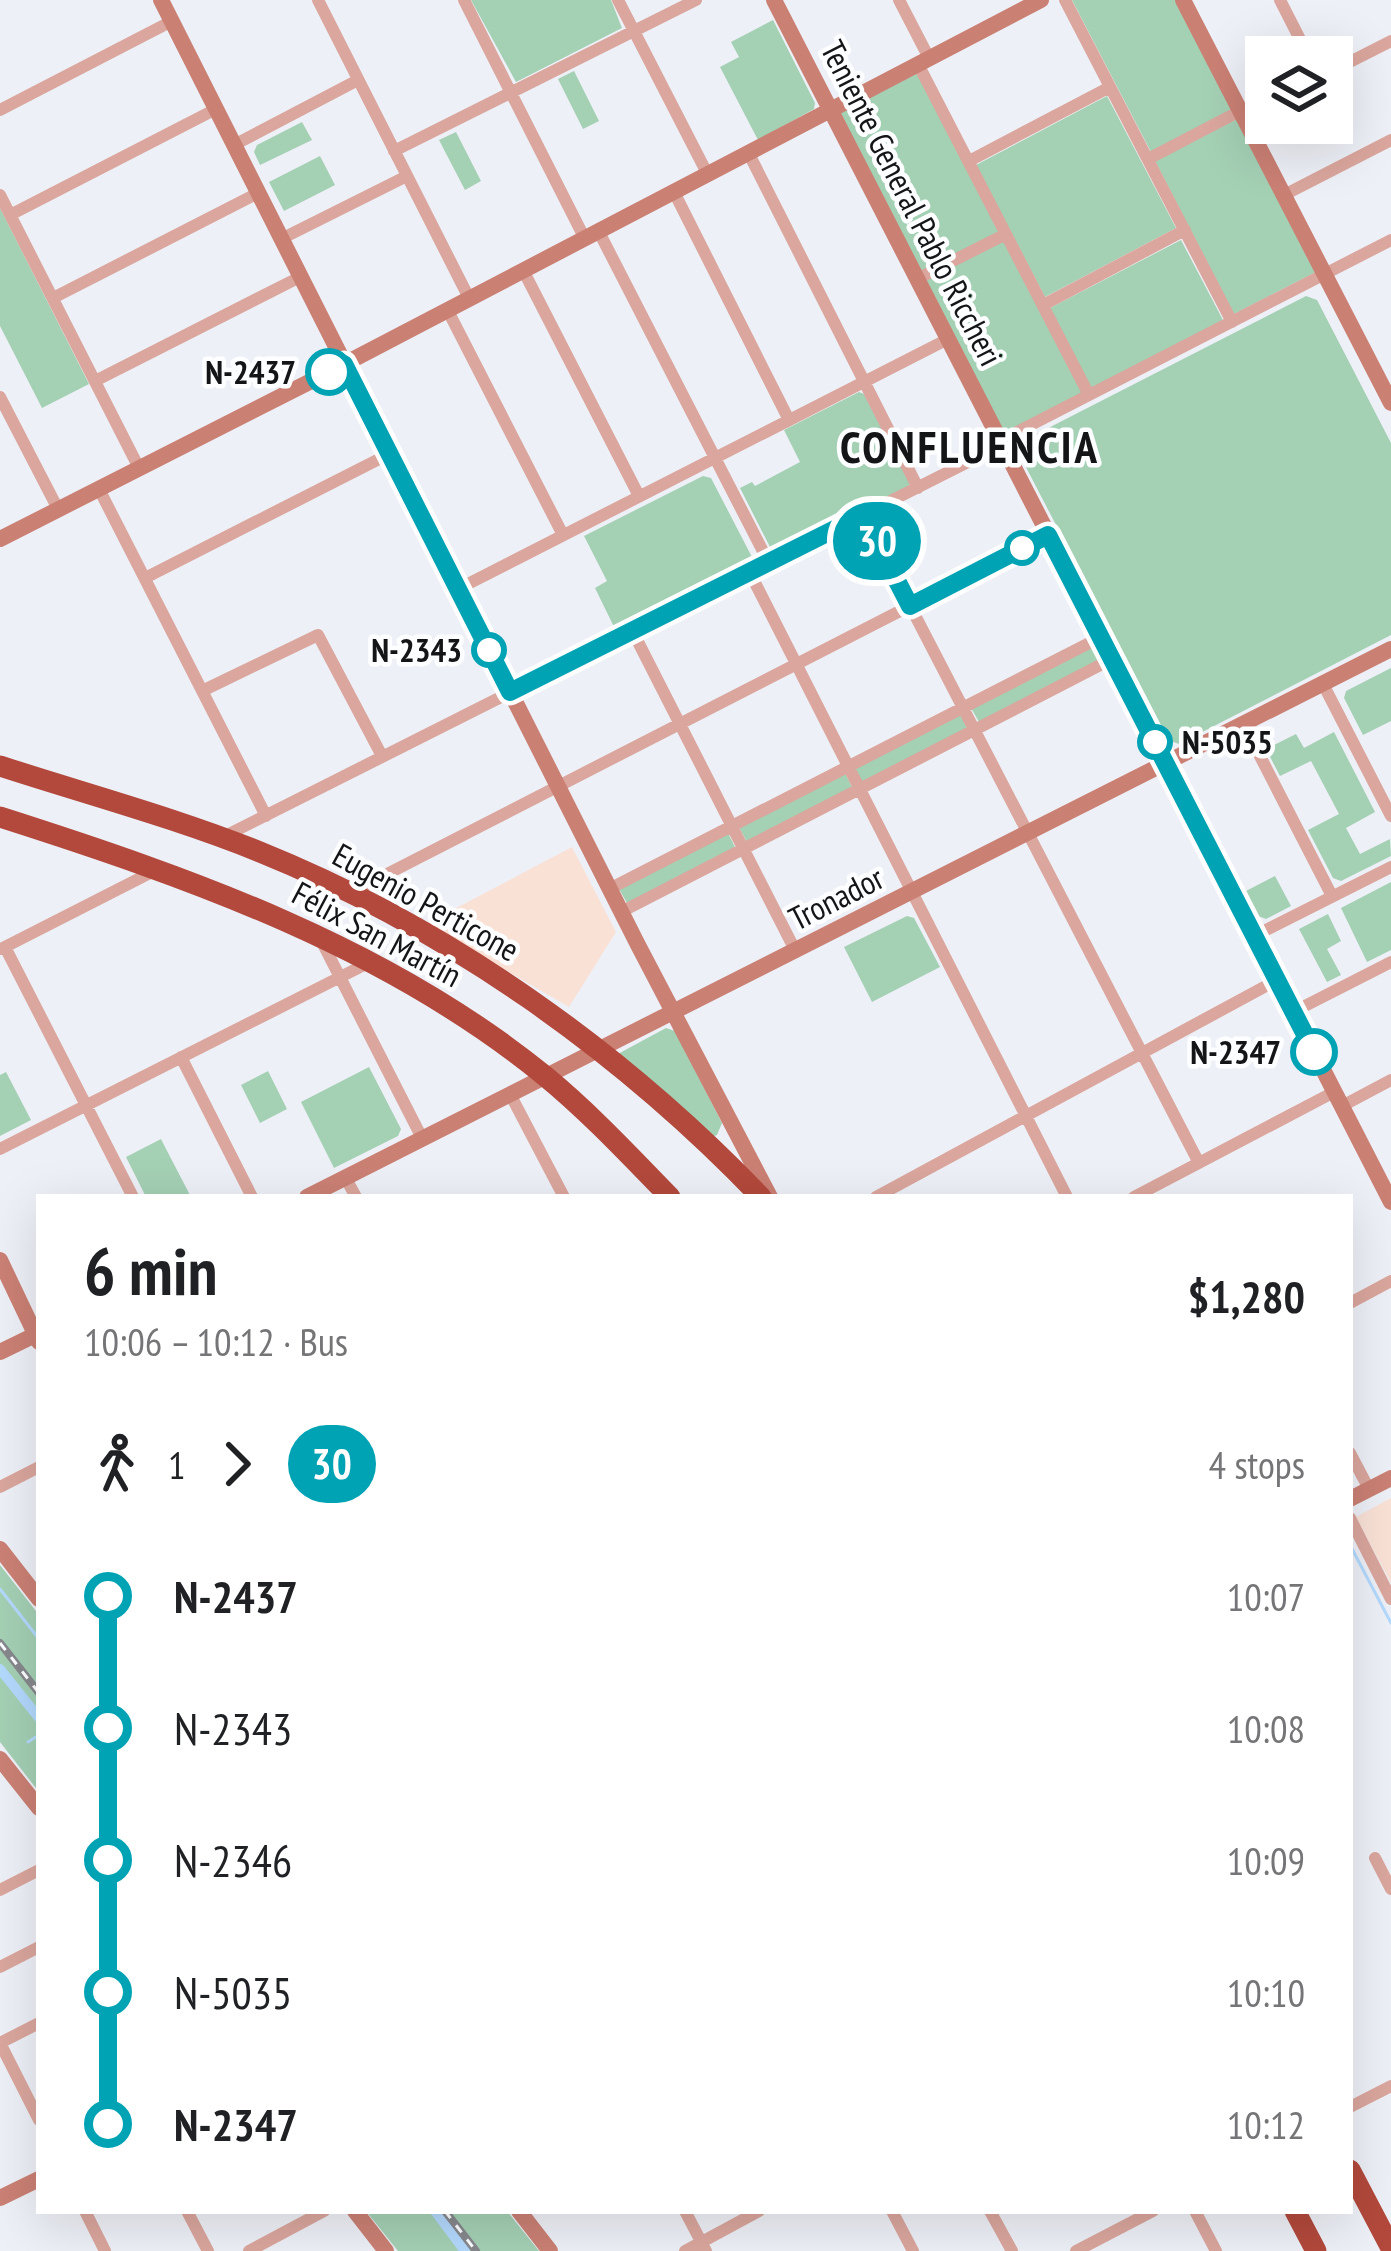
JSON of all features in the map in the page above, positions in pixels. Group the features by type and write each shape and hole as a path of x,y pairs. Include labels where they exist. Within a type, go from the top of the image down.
{"highway":[{"name":"Eugenio Perticone","path":"0,766 221,838 348,894 512,988 600,1051 762,1194"},
{"name":"Félix San Martín","path":"0,817 158,870 319,936 369,962 459,1016 545,1076 667,1194"},
{"path":"1353,2176 1391,2248"},
{"path":"1297,2214 1316,2251"}],"street":[{"path":"161,0 764,1194"},
{"path":"318,0 469,298"},
{"path":"464,0 769,563"},
{"path":"618,0 708,176"},
{"path":"394,152 696,0"},
{"name":"Teniente General Pablo Riccheri","path":"774,0 1391,1202"},
{"path":"899,0 969,161 1089,395"},
{"path":"0,539 1041,0"},
{"path":"1066,0 1232,322"},
{"path":"1183,0 1391,403"},
{"path":"1280,0 1298,36"},
{"path":"0,110 172,21"},
{"path":"1353,60 1391,41"},
{"path":"234,145 358,80"},
{"path":"969,161 1110,87"},
{"path":"10,214 216,110"},
{"path":"1148,160 1245,113"},
{"path":"1284,195 1391,140"},
{"path":"749,154 918,488"},
{"path":"281,239 407,176"},
{"path":"53,298 258,193"},
{"path":"674,193 789,420"},
{"path":"0,195 139,468"},
{"path":"1043,305 1184,230"},
{"path":"917,279 1006,234"},
{"path":"221,838 918,488 1391,240"},
{"path":"523,270 639,496"},
{"path":"95,381 300,277"},
{"path":"447,309 563,535"},
{"path":"458,589 948,339"},
{"path":"0,397 58,509"},
{"path":"145,578 389,454"},
{"path":"99,489 266,816"},
{"path":"863,515 1199,1163"},
{"path":"348,894 1048,535"},
{"path":"750,573 1065,1194"},
{"path":"633,632 796,952"},
{"path":"202,691 318,635 382,756"},
{"path":"610,889 1101,637"},
{"name":"Tronador","path":"313,1194 1391,649"},
{"path":"621,912 1112,659"},
{"path":"1323,684 1391,816"},
{"path":"1244,725 1332,896"},
{"path":"1254,936 1391,867"},
{"path":"131,1194 3,948 158,870"},
{"path":"319,936 422,1138"},
{"path":"0,1149 369,962"},
{"path":"1293,1012 1391,962"},
{"path":"882,1194 1276,980"},
{"path":"181,1057 250,1194"},
{"path":"1140,1194 1338,1099 1391,1080"},
{"path":"511,1094 559,1194"},
{"path":"704,1142 723,1137 731,1122"},
{"path":"346,1177 354,1194"},
{"path":"0,1260 36,1332"},
{"path":"1353,1301 1391,1281"},
{"path":"0,1352 36,1337"},
{"path":"1353,1460 1369,1490"},
{"path":"0,1487 36,1469"},
{"path":"1353,1498 1391,1478"},
{"path":"1353,1524 1391,1599"},
{"path":"0,1549 36,1592"},
{"path":"0,1759 36,1804"},
{"path":"1375,1858 1391,1889"},
{"path":"0,1890 36,1872"},
{"path":"0,1967 36,1949"},
{"path":"35,2103 0,2043 36,2025"},
{"path":"1353,2105 1391,2086"},
{"path":"0,2198 36,2180"},
{"path":"86,2214 105,2251"},
{"path":"189,2214 208,2251"},
{"path":"249,2251 318,2214"},
{"path":"357,2214 386,2251"},
{"path":"521,2214 550,2251"},
{"path":"687,2214 704,2247"},
{"path":"686,2251 704,2247 754,2214"},
{"path":"894,2214 913,2251"},
{"path":"992,2214 1012,2251"},
{"path":"1076,2251 1147,2214"},
{"path":"1197,2214 1216,2251"}],"shaded area":[{"path":"572,847 616,932 569,1007 426,924"},
{"path":"1391,1498 1391,1583 1356,1517"}],"green space":[{"path":"471,0 611,0 622,28 516,82"},
{"path":"1072,0 1175,0 1233,110 1151,152"},
{"path":"773,20 815,103 814,109 758,140 720,67 739,57 731,42"},
{"path":"574,71 599,121 583,129 558,79"},
{"path":"918,73 999,233 921,272 840,113"},
{"path":"1107,96 1176,228 1045,297 976,165"},
{"path":"1237,119 1245,144 1250,144 1316,272 1234,314 1155,161"},
{"path":"302,122 312,140 260,165 254,152 257,145"},
{"path":"456,132 481,181 465,190 439,140"},
{"path":"320,156 335,185 284,211 269,182"},
{"path":"0,208 89,384 42,408 0,326"},
{"path":"1003,240 1082,393 1005,434 925,280"},
{"path":"1181,240 1223,320 1092,389 1050,308"},
{"path":"1306,296 1317,300 1391,443 1391,635 1179,744 1168,740 1017,450 1019,443"},
{"path":"859,392 910,483 908,488 834,527 831,523 778,551 771,549 740,488 752,482 755,486 800,462 784,430"},
{"path":"703,476 711,478 753,559 751,565 617,633 595,588 607,581 584,536"},
{"path":"1093,646 1100,661 979,722 971,708"},
{"path":"1391,668 1391,721 1363,735 1344,698 1346,691"},
{"path":"960,714 967,728 862,782 854,768"},
{"path":"1334,732 1375,812 1346,828 1360,854 1390,839 1391,856 1341,881 1333,878 1308,830 1339,814 1311,761 1280,776 1266,749 1296,734 1304,748"},
{"path":"845,773 852,787 747,842 739,827"},
{"path":"728,833 735,847 627,903 619,889"},
{"path":"1275,876 1291,906 1266,919 1258,916 1246,891"},
{"path":"1391,882 1391,950 1367,962 1341,908"},
{"path":"1328,914 1341,941 1327,949 1341,975 1327,982 1299,929"},
{"path":"907,916 914,918 940,967 872,1002 844,947"},
{"path":"666,1028 675,1031 722,1123 717,1135 712,1137 616,1055"},
{"path":"369,1067 401,1129 398,1136 334,1168 301,1102"},
{"path":"268,1071 287,1109 260,1123 241,1085"},
{"path":"6,1072 31,1120 0,1136 0,1075"},
{"path":"161,1139 189,1194 144,1194 126,1157"},
{"path":"0,1565 36,1611 36,1788 0,1742"},
{"path":"368,2214 509,2214 539,2251 398,2251"}],"waterway":[{"path":"1353,1551 1391,1623"},
{"path":"0,1589 36,1635"},
{"path":"0,1669 36,1714"},
{"path":"28,1742 36,1737"},
{"path":"437,2214 465,2251"}],"railway":[{"path":"0,1643 36,1689"},
{"path":"447,2214 476,2251"}],"bus line":[{"name":"30","path":"329,372 344,364 510,692 863,515 910,606 1048,535 1314,1052"}],"place":[{"name":"N-2437","path":"329,372"},
{"name":"N-2343","path":"489,650"},
{"name":"N-5035","path":"1155,742"},
{"name":"N-2347","path":"1314,1052"}],"district":[{"name":"CONFLUENCIA","path":"970,447"}]}
